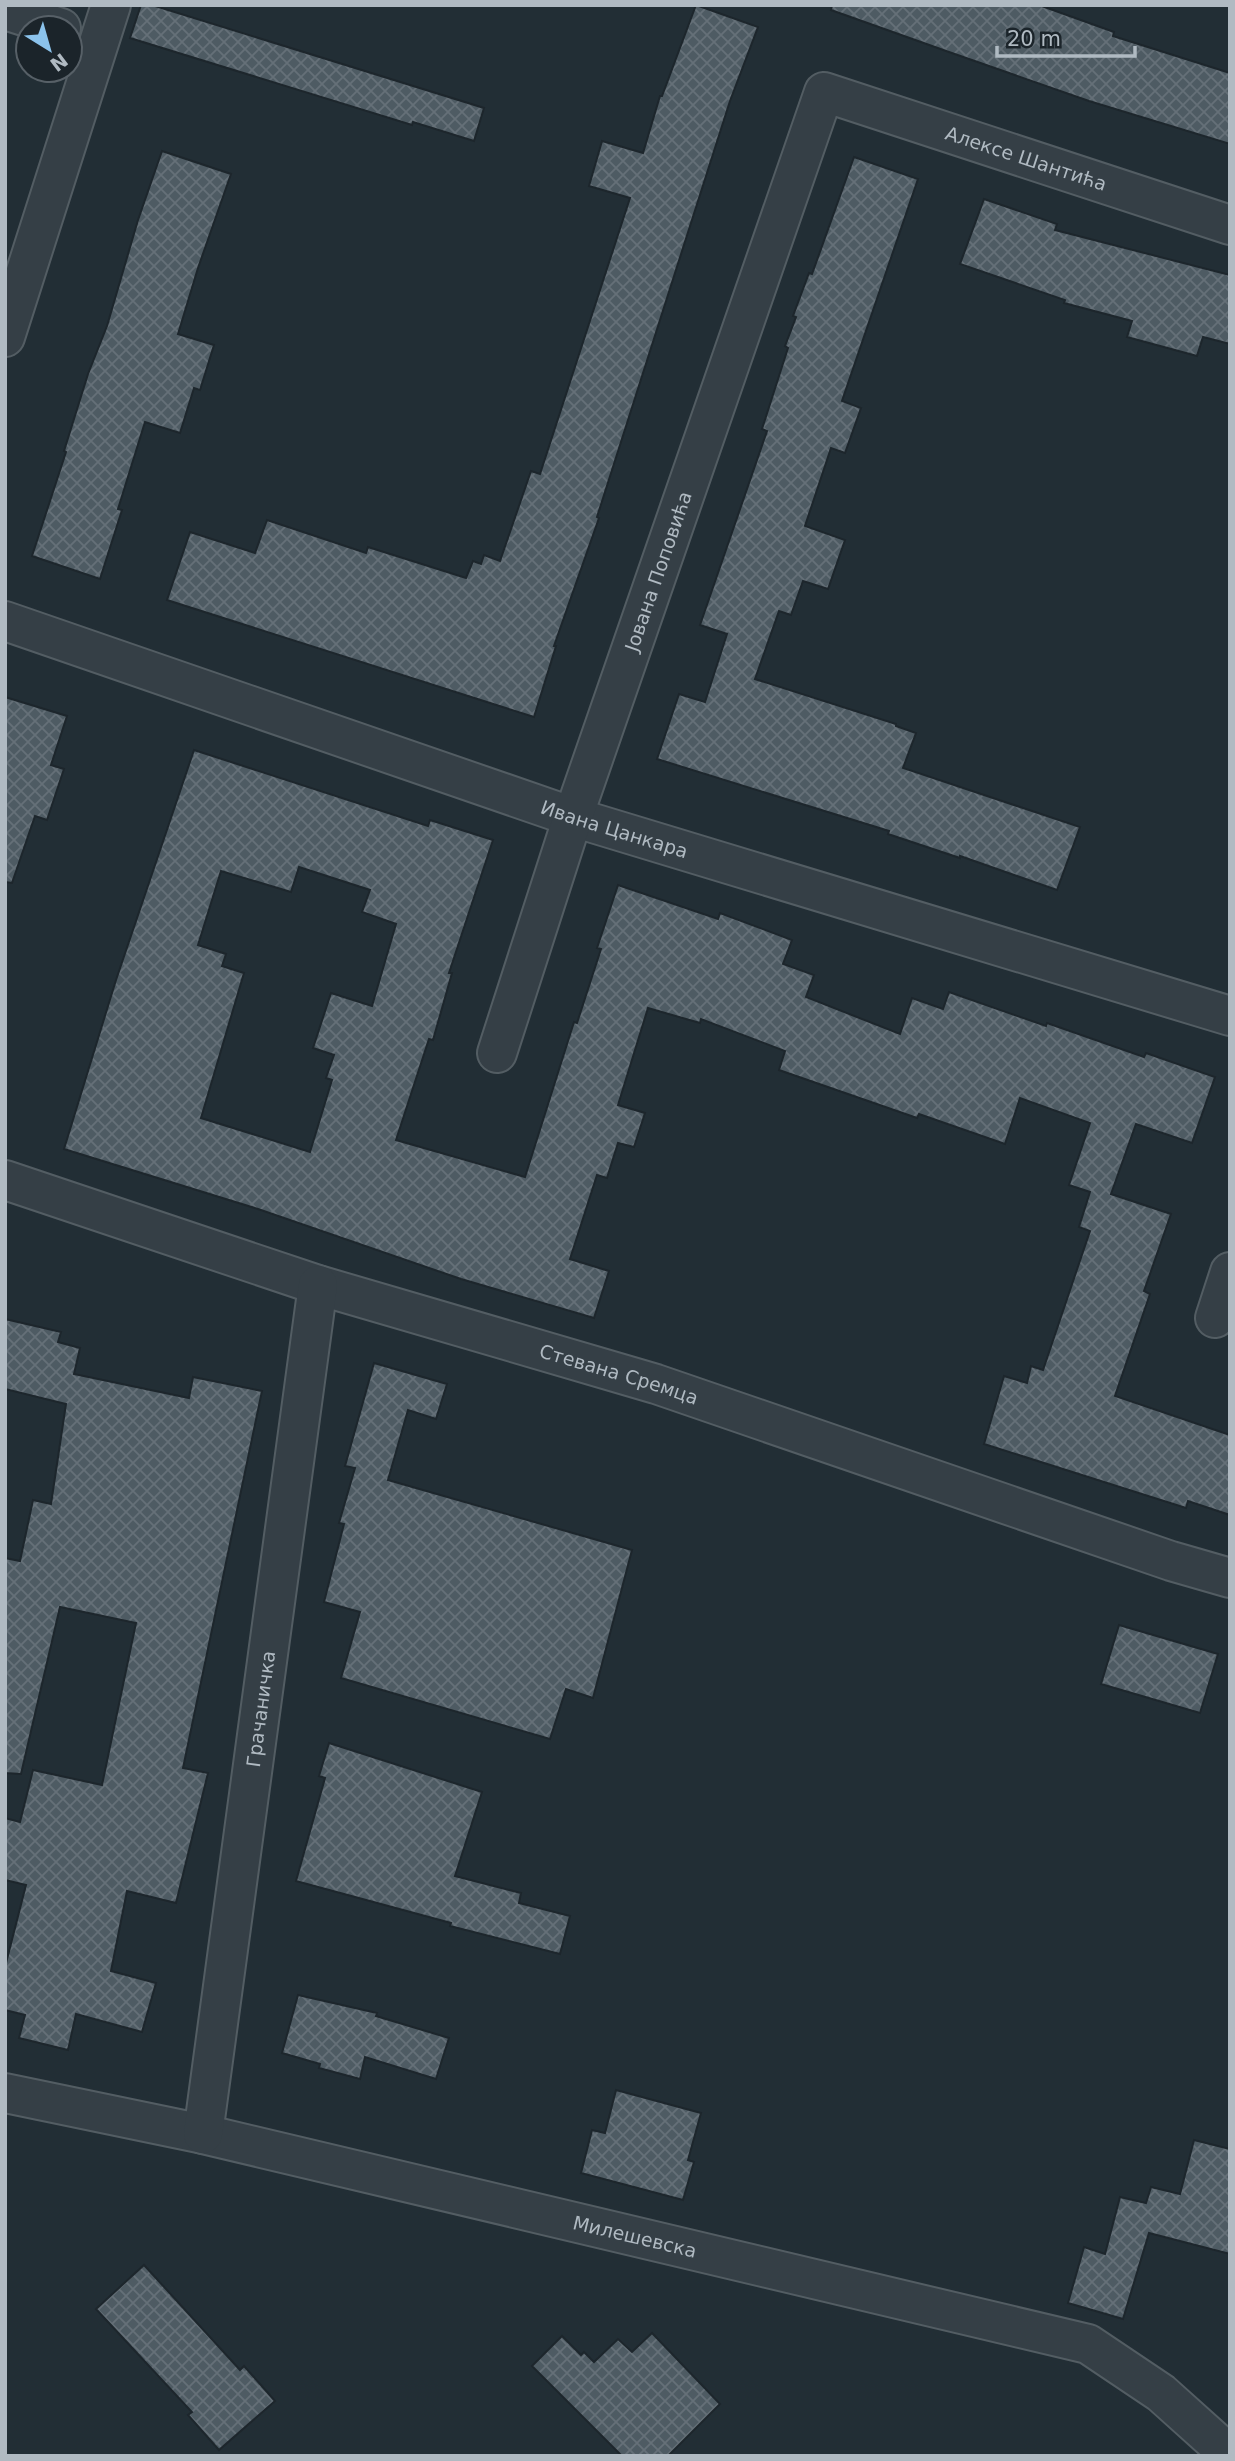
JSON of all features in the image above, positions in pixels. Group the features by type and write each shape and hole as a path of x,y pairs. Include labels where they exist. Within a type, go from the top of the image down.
{"street":[{"path":"5,337 94,26"},
{"name":"Алексе Шантића","path":"824,92 1230,225"},
{"name":"Јована Поповића","path":"497,1053 573,817 824,92"},
{"name":"Ивана Цанкара","path":"5,621 573,817 1230,1016"},
{"name":"Стевана Сремца","path":"5,1180 318,1284 656,1384 1171,1561 1230,1578"},
{"path":"1215,1318 1230,1272"},
{"name":"Грачаничка","path":"203,2134 318,1284"},
{"name":"Милешевска","path":"5,2093 203,2134 1088,2344 1161,2393 1230,2455"}],"building":[{"path":"141,5 152,5 484,108 474,141 413,122 412,125 130,38"},
{"path":"696,5 758,27 730,101 597,517 599,518 554,646 534,717 167,600 190,532 255,553 267,520 366,553 368,547 466,578 473,561 481,564 484,555 500,561 531,471 540,474 630,198 589,186 602,141 643,153 660,96"},
{"path":"832,5 1039,5 1114,32 1113,36 1230,73 1230,144 1089,101 831,10"},
{"path":"162,151 231,174 178,334 214,345 200,390 194,388 180,433 145,422 118,509 122,510 100,579 32,556 88,374 107,326 138,220"},
{"path":"854,157 918,179 842,401 861,408 845,453 831,448 805,526 845,540 828,589 803,581 791,615 779,611 755,679 896,724 916,733 903,768 1080,827 1057,890 888,834 889,831 657,759 679,694 705,702 727,634 700,625 767,431 762,429 788,348 785,346 796,317 793,316 809,273 812,274"},
{"path":"984,199 1057,224 1055,230 1230,275 1230,344 1203,337 1197,356 1127,337 1132,321 1064,303 1065,300 960,264"},
{"path":"5,697 67,716 51,765 64,769 47,820 35,816 12,883 5,882"},
{"path":"194,750 428,826 430,820 493,840 449,973 452,973 433,1040 429,1039 396,1140 525,1177 574,1022 577,1023 601,949 597,948 618,885 718,919 720,913 792,940 783,964 814,975 806,997 900,1034 912,998 943,1009 949,992 1046,1026 1047,1023 1144,1057 1146,1053 1215,1077 1192,1143 1136,1124 1111,1194 1171,1214 1144,1291 1150,1294 1115,1396 1230,1435 1230,1515 1188,1501 1186,1508 984,1444 1004,1376 1027,1383 1031,1366 1043,1370 1090,1231 1079,1227 1090,1192 1069,1185 1090,1123 1020,1098 1005,1144 919,1114 917,1118 779,1070 785,1051 701,1019 700,1023 648,1008 618,1105 645,1113 634,1147 618,1143 607,1178 597,1175 570,1259 609,1271 594,1318 461,1279 258,1209 64,1149 116,980","holes":["299,867 370,890 362,912 396,924 372,1006 331,993 313,1048 334,1055 326,1078 332,1080 310,1152 201,1118 244,973 222,966 226,954 198,945 221,871 291,892"]},
{"path":"5,1319 61,1332 58,1342 80,1348 74,1374 189,1398 193,1377 262,1391 183,1768 208,1773 176,1903 127,1891 111,1971 156,1983 142,2032 76,2014 68,2050 19,2038 25,2015 5,2010 5,1967 26,1885 5,1880 5,1818 20,1822 33,1770 102,1785 136,1623 60,1607 21,1774 5,1773 5,1558 20,1561 33,1500 51,1504 66,1404 5,1389"},
{"path":"374,1363 447,1384 436,1419 408,1410 388,1480 632,1550 593,1698 566,1689 550,1739 341,1678 360,1612 324,1602 344,1524 339,1523 355,1468 345,1466"},
{"path":"1119,1625 1218,1654 1200,1713 1101,1684"},
{"path":"329,1743 482,1792 455,1876 521,1893 519,1903 570,1916 560,1954 450,1926 451,1923 296,1881 325,1778 319,1776"},
{"path":"298,1995 377,2013 376,2016 449,2038 436,2079 365,2057 360,2079 319,2068 320,2064 282,2053"},
{"path":"616,2090 701,2113 688,2160 694,2162 683,2200 581,2173 592,2130 605,2133"},
{"path":"1194,2140 1230,2149 1230,2254 1149,2233 1123,2319 1068,2303 1084,2247 1105,2254 1120,2197 1146,2203 1151,2187 1180,2194"},
{"path":"144,2265 240,2370 244,2366 275,2401 219,2450 188,2415 192,2412 96,2309"},
{"path":"652,2333 720,2404 668,2456 622,2456 532,2366 562,2336 581,2355 584,2352 594,2362 618,2339 632,2352"}]}
